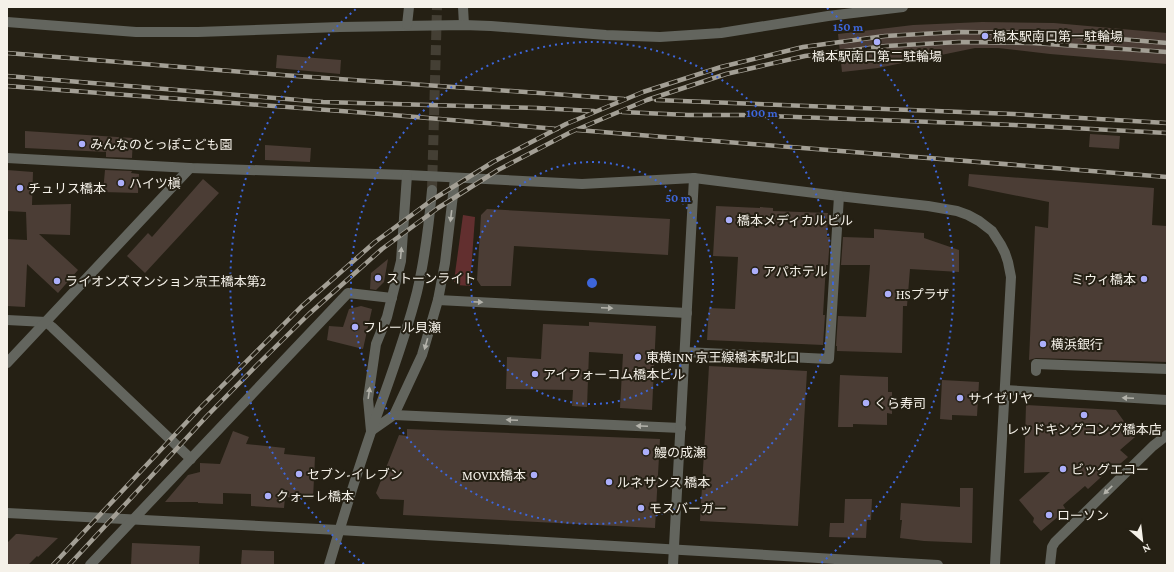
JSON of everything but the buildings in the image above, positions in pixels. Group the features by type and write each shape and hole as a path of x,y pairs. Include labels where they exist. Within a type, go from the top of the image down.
{"street":[{"path":"407,25 409,7"},
{"path":"464,7 464,25"},
{"path":"7,22 136,32 198,32 407,25 464,25 606,35 660,37 721,33 828,16 903,7"},
{"path":"7,158 190,168 408,175 582,184 694,178 928,206 958,211 968,215 992,231 1005,253 1011,277 995,565"},
{"path":"7,363 190,168"},
{"path":"372,431 368,399 376,344 387,317 401,261 408,175"},
{"path":"372,431 394,415 422,356 438,300 445,263 455,178"},
{"path":"673,565 694,178"},
{"path":"329,565 339,530 399,352 417,292 429,229 432,190"},
{"path":"685,352 829,359 839,196"},
{"path":"90,565 348,293 392,298"},
{"path":"438,300 687,313"},
{"path":"7,320 46,322 191,459"},
{"path":"1036,371 1036,364 1167,369"},
{"path":"1004,390 1167,400"},
{"path":"394,415 681,428"},
{"path":"1050,565 1052,547 1055,542 1153,446 1167,435"},
{"path":"7,513 339,530 938,565"}],"shaded area":[{"path":"463,215 475,217 470,286 457,285 454,281"}],"tunnel":[{"path":"432,190 437,7"}],"railway":[{"path":"53,565 198,410 301,307 375,242 432,200 493,162 566,124 643,92 721,67 803,47 885,36 958,32 1031,33 1167,43"},
{"path":"69,565 207,416 257,365 309,314 382,249 438,208 498,170 571,132 647,100 726,74 805,56 886,46 959,42 1033,43 1167,52"},
{"path":"7,53 282,75 624,99"},
{"path":"7,76 323,102 594,111"},
{"path":"7,86 381,114 557,129"},
{"path":"656,100 1013,114 1167,123"},
{"path":"622,112 1014,125 1167,133"},
{"path":"577,130 1167,177"}],"place":[{"name":"橋本駅南口第一駐輪場","path":"985,36"},
{"name":"橋本駅南口第二駐輪場","path":"877,42"},
{"name":"みんなのとっぽこども園","path":"82,144"},
{"name":"ハイツ槇","path":"121,183"},
{"name":"チュリス橋本","path":"20,188"},
{"name":"橋本メディカルビル","path":"729,220"},
{"name":"アパホテル","path":"755,271"},
{"name":"ストーンライト","path":"378,278"},
{"name":"ミウィ橋本","path":"1144,279"},
{"name":"ライオンズマンション京王橋本第2","path":"57,281"},
{"name":"HSプラザ","path":"888,294"},
{"name":"フレール貝瀬","path":"355,327"},
{"name":"横浜銀行","path":"1043,344"},
{"name":"東横INN 京王線橋本駅北口","path":"638,357"},
{"name":"アイフォーコム橋本ビル","path":"535,374"},
{"name":"サイゼリヤ","path":"960,398"},
{"name":"くら寿司","path":"866,403"},
{"name":"レッドキングコング橋本店","path":"1084,415"},
{"name":"鰻の成瀬","path":"646,452"},
{"name":"ビッグエコー","path":"1063,469"},
{"name":"セブン-イレブン","path":"299,474"},
{"name":"MOVIX橋本","path":"534,475"},
{"name":"ルネサンス 橋本","path":"609,482"},
{"name":"クォーレ橋本","path":"268,496"},
{"name":"モスバーガー","path":"641,508"},
{"name":"ローソン","path":"1049,515"}]}
